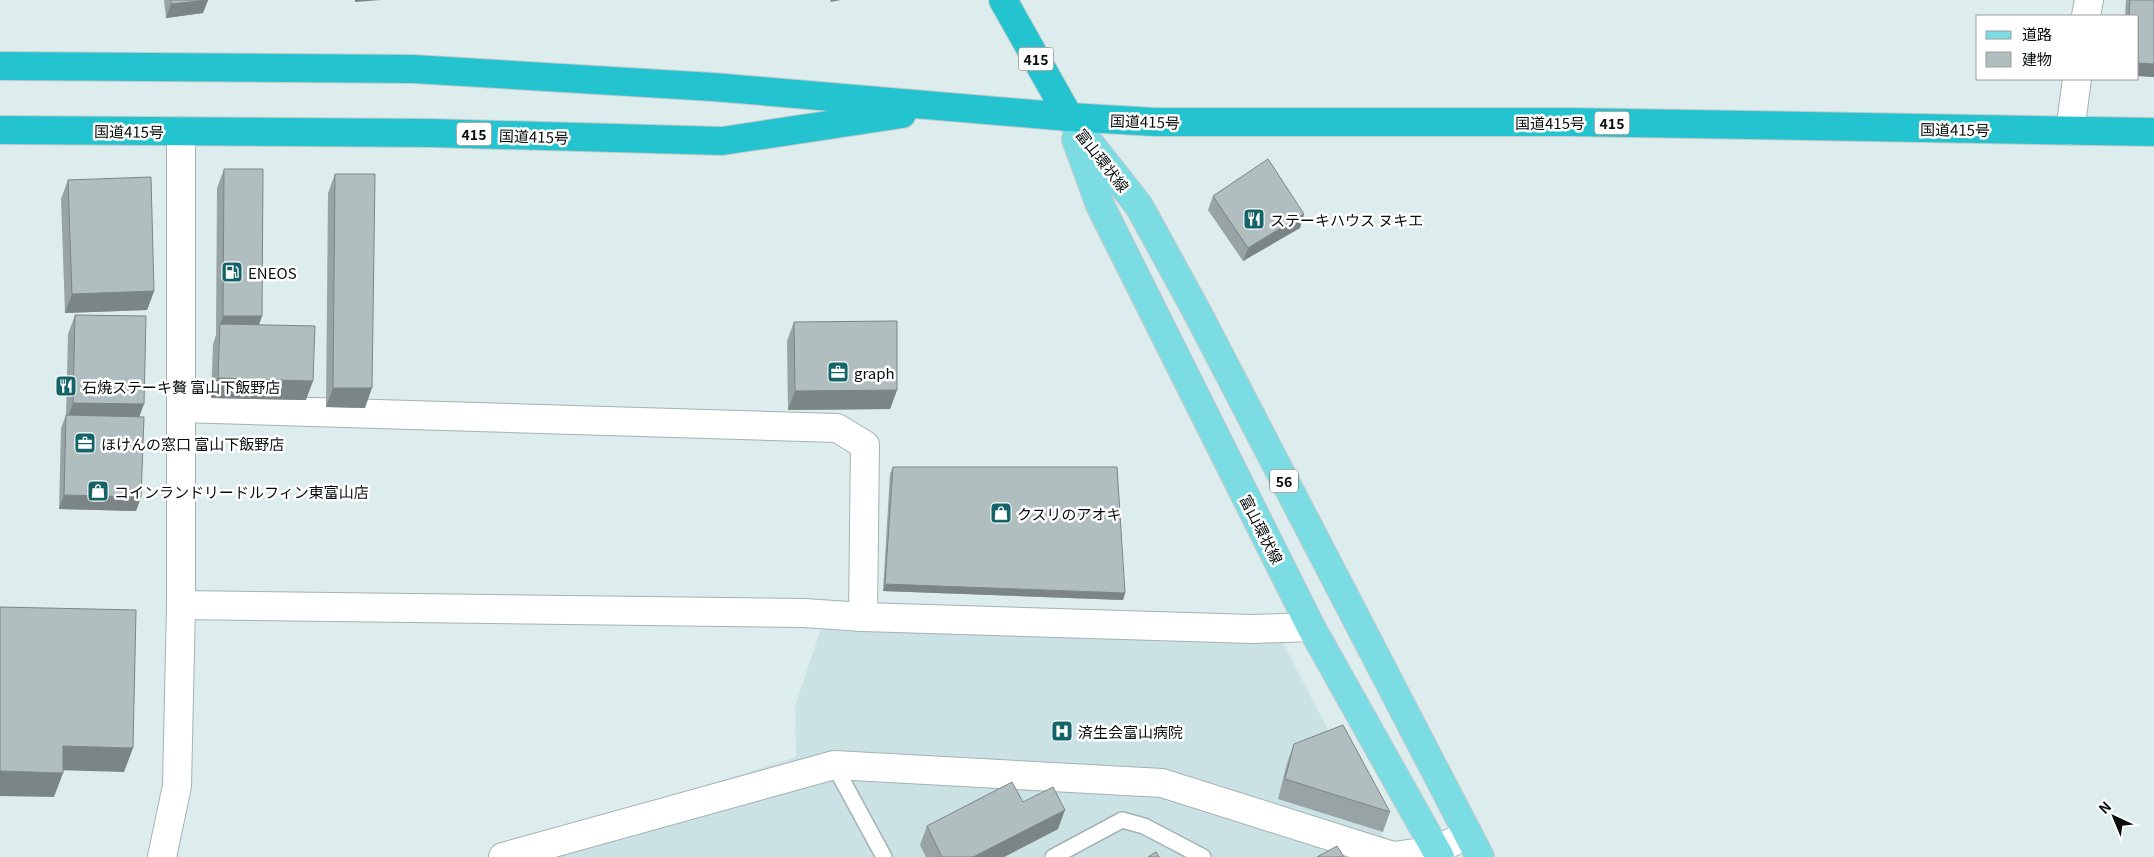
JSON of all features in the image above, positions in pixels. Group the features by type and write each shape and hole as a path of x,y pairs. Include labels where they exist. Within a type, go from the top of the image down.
{"highway":[{"name":"415","path":"1003,0 1069,117"},
{"name":"国道415号","path":"0,66 413,69 713,86 1069,117 1156,122 1569,122 2154,132"},
{"name":"国道415号","path":"0,130 431,133 722,141 946,107"}],"main road":[{"name":"富山環状線","path":"1069,117 1100,206 1310,626 1438,854"},
{"name":"富山環状線","path":"1069,117 1139,206 1200,319 1474,846"}],"street":[{"path":"2086,15 2089,0"},
{"path":"2070,132 2077,80"},
{"path":"162,857 177,786 181,605 181,131"},
{"path":"181,408 837,428 865,445 863,617"},
{"path":"181,605 804,613 863,617 1253,629 1310,626"},
{"path":"502,857 834,764 1162,783 1393,856 1438,854 1474,846"}],"lane":[{"path":"834,764 884,857"},
{"path":"1053,857 1122,820 1144,826 1203,857"}],"shaded area":[{"name":"済生会富山病院","path":"822,626 1283,643 1394,857 495,857 796,757 795,706"}],"building":[{"path":"171,0 208,0 171,4"},
{"path":"2130,0 2154,0 2154,64 2139,63 2139,15 2129,15"},
{"name":"ステーキハウス ヌキエ","path":"1268,159 1304,214 1248,248 1213,196"},
{"path":"224,169 263,169 262,316 223,316"},
{"path":"335,174 375,174 372,388 333,388"},
{"path":"151,177 154,291 72,294 68,180"},
{"path":"75,315 146,316 144,404 73,403"},
{"path":"897,321 897,390 795,391 794,322"},
{"path":"220,324 315,326 313,381 218,378"},
{"path":"66,415 144,417 141,497 64,495"},
{"path":"893,467 1117,467 1125,593 885,584"},
{"path":"0,607 136,610 133,748 63,746 63,773 0,771"},
{"path":"1343,725 1390,812 1285,779 1294,744"},
{"path":"1012,782 1023,802 1053,787 1065,810 973,857 942,857 927,826"},
{"path":"1337,846 1344,857 1317,857"},
{"path":"1156,852 1159,857 1148,857"}],"place":[{"name":"ステーキハウス ヌキエ","path":"1254,219"},
{"name":"ENEOS","path":"232,272"},
{"name":"graph","path":"838,372"},
{"name":"石焼ステーキ贅 富山下飯野店","path":"66,386"},
{"name":"ほけんの窓口 富山下飯野店","path":"85,443"},
{"name":"コインランドリードルフィン東富山店","path":"98,491"},
{"name":"クスリのアオキ","path":"1001,513"},
{"name":"済生会富山病院","path":"1062,731"}]}
